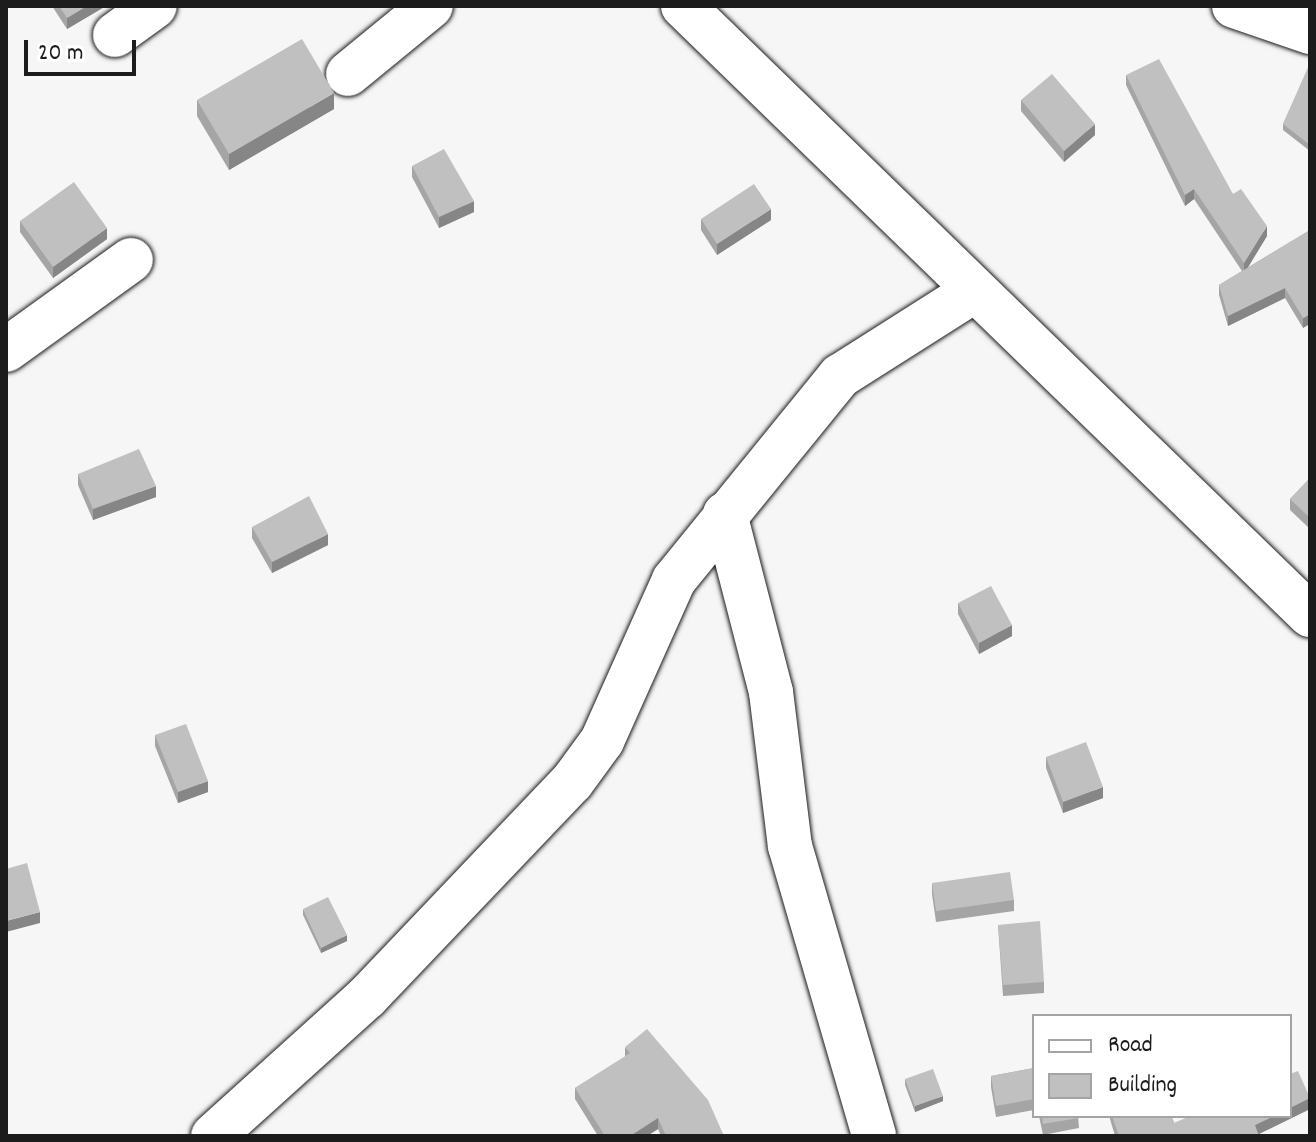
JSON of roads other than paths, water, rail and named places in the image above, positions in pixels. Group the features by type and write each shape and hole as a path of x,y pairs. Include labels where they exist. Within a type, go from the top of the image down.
{"street":[{"path":"115,35 155,6"},
{"path":"348,74 431,6"},
{"path":"683,6 1310,615"},
{"path":"1234,6 1310,32"},
{"path":"6,350 131,260"},
{"path":"213,1136 367,997 572,782 602,741 667,591 725,514 840,376 974,291"},
{"path":"725,514 771,692 790,846 874,1136"}]}
